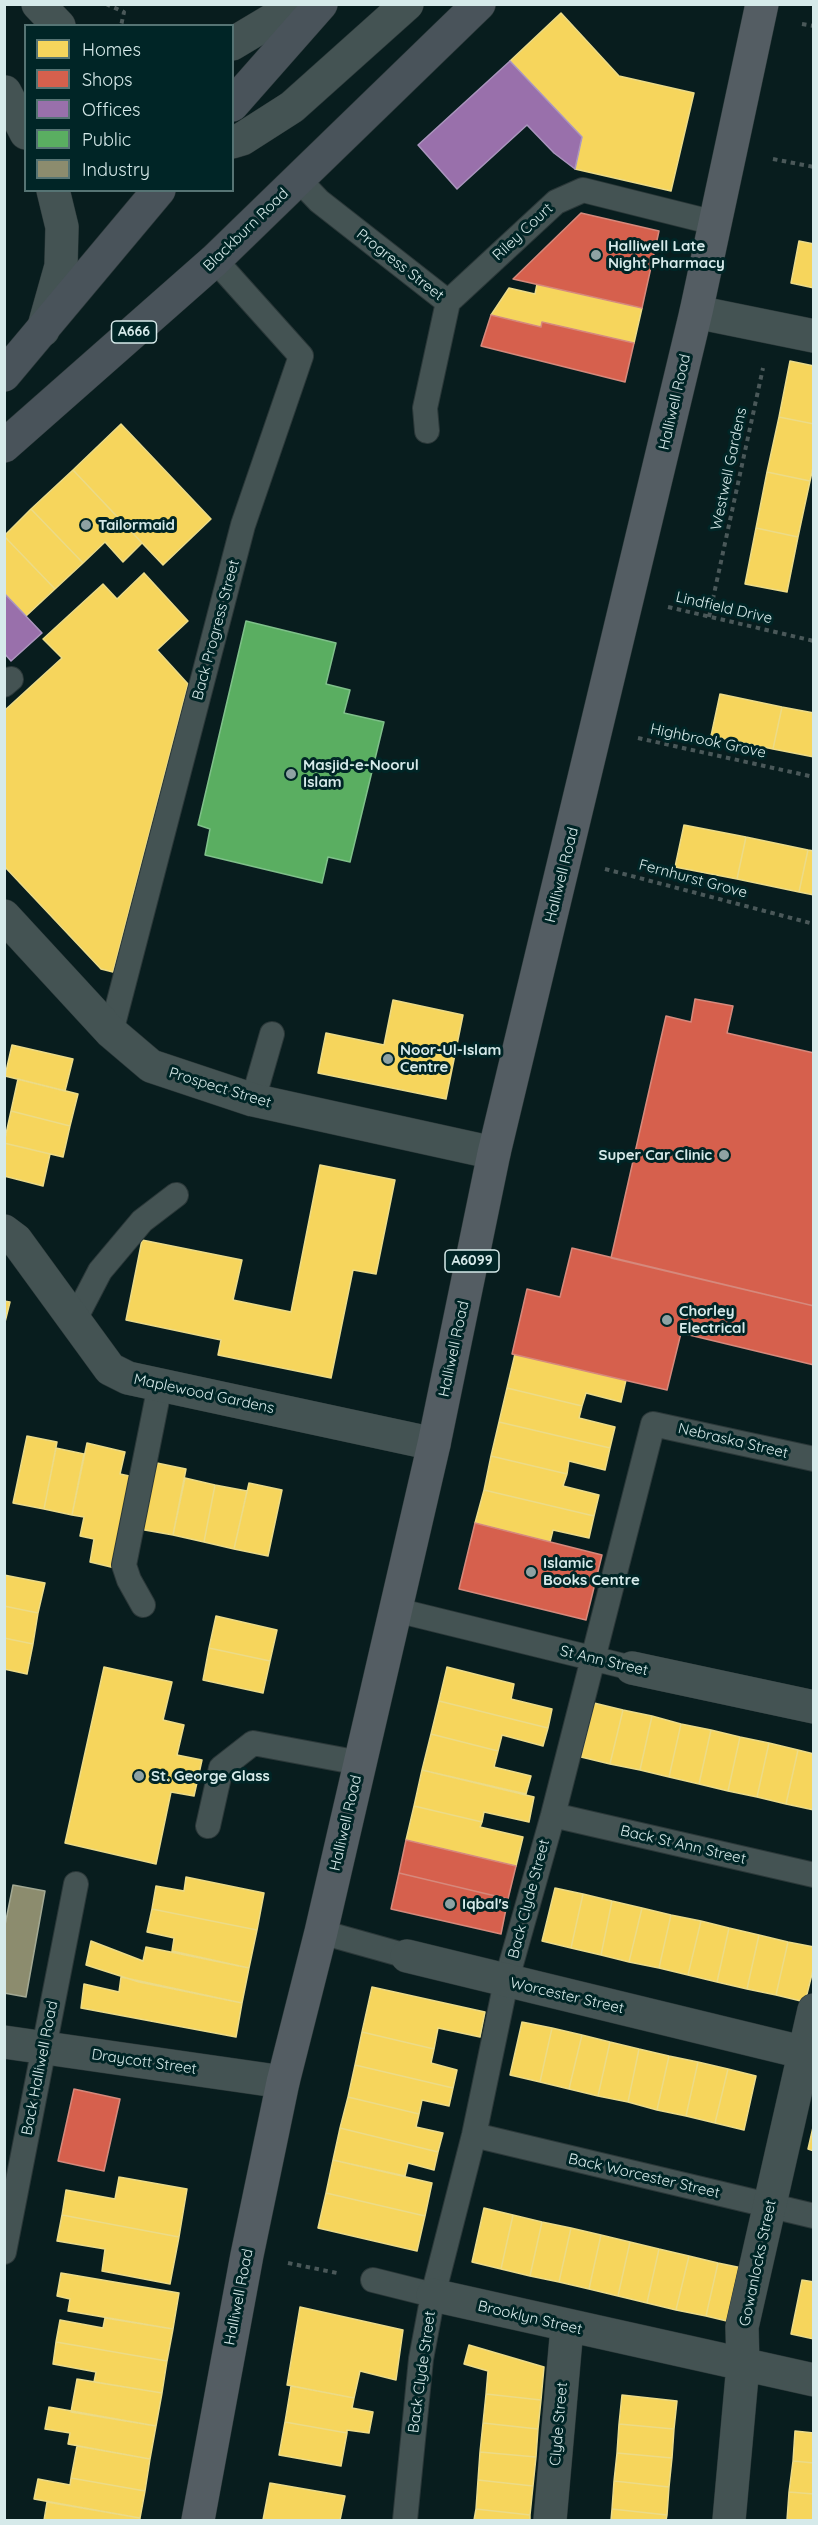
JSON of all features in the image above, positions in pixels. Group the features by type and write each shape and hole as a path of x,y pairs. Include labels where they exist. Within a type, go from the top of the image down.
{"highway":[{"path":"234,103 321,4"},
{"name":"Blackburn Road","path":"4,446 215,260 479,4"},
{"path":"4,375 157,192"}],"main road":[{"name":"Halliwell Road","path":"198,2520 247,2255 283,2082 321,1932 434,1444 494,1153 696,312 762,4"}],"street":[{"path":"38,4 57,24"},
{"path":"234,43 299,4"},
{"path":"234,141 242,139 292,107 407,4"},
{"path":"5,92 24,106"},
{"path":"5,92 24,129"},
{"path":"42,332 61,266 62,227 53,192"},
{"path":"696,312 813,336"},
{"name":"Prospect Street","path":"4,916 111,1032 151,1066 253,1100 494,1153"},
{"name":"Maplewood Gardens","path":"4,1231 16,1240 110,1369 128,1378 434,1444"},
{"name":"St Ann Street","path":"632,1668 813,1707"},
{"name":"Worcester Street","path":"407,1956 506,1982 809,2054"},
{"name":"Gowanlocks Street","path":"729,2520 743,2365 742,2326 809,2054 813,2010"},
{"name":"Draycott Street","path":"4,2042 283,2082"},
{"name":"Brooklyn Street","path":"433,2295 813,2380"},
{"name":"Clyde Street","path":"550,2520 567,2326"}],"lane":[{"name":"Progress Street","path":"298,180 319,201 448,302 426,420"},
{"name":"Riley Court","path":"448,302 556,202 583,190 715,223"},
{"name":"Back Progress Street","path":"111,1032 243,525 301,356 215,260"},
{"path":"253,1100 272,1034"},
{"path":"74,1321 100,1271 142,1221 176,1195"},
{"path":"143,1605 129,1580 124,1565 160,1385"},
{"name":"Nebraska Street","path":"653,1424 813,1460"},
{"name":"Back Clyde Street","path":"405,2520 421,2359 433,2295 474,2135 506,1982 553,1815 653,1424"},
{"name":"St Ann Street","path":"396,1610 632,1668"},
{"path":"207,1826 221,1768 253,1743 360,1763"},
{"name":"Back St Ann Street","path":"553,1815 813,1875"},
{"name":"Back Halliwell Road","path":"4,2252 76,1884"},
{"name":"Worcester Street","path":"321,1932 407,1956"},
{"name":"Back Worcester Street","path":"474,2135 813,2216"},
{"name":"Brooklyn Street","path":"373,2280 433,2295"}],"path":[{"path":"106,4 124,12 121,24"},
{"name":"Westwell Gardens","path":"709,617 772,327"},
{"name":"Lindfield Drive","path":"628,598 813,641"},
{"name":"Highbrook Grove","path":"597,729 813,777"},
{"name":"Fernhurst Grove","path":"566,859 813,924"},
{"path":"247,2255 373,2280"}],"building: Homes":[{"path":"561,13 619,76 694,93 671,191 575,169 582,137 510,61"},
{"path":"799,241 814,244 814,288 791,283"},
{"path":"537,284 642,308 634,343 542,322 541,327 491,315 509,288 535,294"},
{"path":"790,361 814,366 814,424 779,417"},
{"path":"779,417 814,424 814,463 810,481 767,472"},
{"path":"121,424 211,519 163,565 73,470"},
{"name":"Tailormaid","path":"73,470 142,543 123,562 105,542 83,563 31,509"},
{"path":"767,472 810,481 798,537 756,528"},
{"path":"31,509 83,563 55,589 4,536"},
{"path":"756,528 798,537 787,592 745,584"},
{"path":"4,536 55,589 26,616 4,593"},
{"path":"144,573 188,621 157,650 188,684 113,972 101,969 4,866 4,711 62,658 43,639 103,584 117,599"},
{"path":"720,694 782,707 773,749 711,736"},
{"path":"782,707 814,713 814,757 773,749"},
{"path":"684,825 746,837 737,879 675,867"},
{"path":"746,837 808,850 799,892 737,879"},
{"path":"808,850 814,851 814,895 799,892"},
{"name":"Noor-Ul-Islam Centre","path":"393,1000 463,1015 446,1099 318,1073 326,1033 384,1045"},
{"path":"12,1045 73,1059 65,1091 5,1076"},
{"path":"18,1079 78,1094 70,1126 11,1111"},
{"path":"11,1111 70,1126 63,1157 4,1143"},
{"path":"4,1143 50,1154 43,1186 4,1176"},
{"path":"320,1165 395,1180 376,1274 353,1270 331,1378 218,1355 221,1340 126,1320 142,1240 242,1260 233,1300 291,1312"},
{"path":"4,1301 10,1302 4,1326"},
{"path":"515,1354 626,1380 621,1402 586,1393 582,1406 507,1388"},
{"path":"507,1388 582,1406 579,1418 615,1427 610,1448 499,1422"},
{"path":"499,1422 610,1448 605,1470 569,1461 567,1474 491,1456"},
{"path":"27,1436 57,1442 44,1509 13,1503"},
{"path":"87,1443 125,1452 120,1474 134,1477 115,1568 90,1562 94,1539 80,1536 84,1517 72,1515"},
{"path":"56,1448 84,1454 72,1515 44,1509"},
{"path":"491,1456 567,1474 563,1486 599,1495 594,1516 484,1490"},
{"path":"152,1462 186,1469 173,1535 139,1529"},
{"path":"185,1478 215,1485 204,1542 173,1535"},
{"path":"249,1483 282,1490 268,1556 234,1549"},
{"path":"215,1485 247,1491 234,1549 204,1542"},
{"path":"484,1490 594,1516 589,1538 553,1530 550,1542 475,1523"},
{"path":"4,1575 45,1583 38,1613 4,1606"},
{"path":"4,1606 38,1613 33,1644 4,1638"},
{"path":"216,1616 277,1630 270,1661 209,1648"},
{"path":"4,1638 33,1644 27,1674 4,1669"},
{"path":"209,1648 270,1661 263,1693 203,1680"},
{"name":"St. George Glass","path":"104,1667 172,1682 163,1720 184,1725 177,1755 202,1760 194,1796 171,1792 156,1864 65,1843"},
{"path":"447,1667 514,1684 511,1699 552,1709 548,1728 439,1701"},
{"path":"439,1701 548,1728 543,1746 502,1735 498,1751 431,1734"},
{"path":"594,1703 623,1710 610,1764 581,1757"},
{"path":"623,1710 652,1716 640,1770 610,1764"},
{"path":"652,1716 681,1724 669,1777 640,1770"},
{"path":"681,1724 711,1730 699,1784 669,1777"},
{"path":"711,1730 740,1737 728,1791 699,1784"},
{"path":"431,1734 498,1751 494,1767 531,1776 526,1794 422,1770"},
{"path":"740,1737 769,1743 757,1797 728,1791"},
{"path":"769,1743 798,1750 786,1804 757,1797"},
{"path":"798,1750 814,1754 814,1810 786,1804"},
{"path":"422,1770 534,1797 529,1822 484,1812 482,1822 414,1806"},
{"path":"414,1806 482,1822 480,1827 523,1837 516,1866 406,1840"},
{"path":"186,1877 264,1893 257,1930 152,1909 156,1886 184,1891"},
{"path":"555,1888 583,1894 571,1948 542,1941"},
{"path":"583,1894 612,1901 601,1955 571,1948"},
{"path":"612,1901 642,1908 629,1962 601,1955"},
{"path":"642,1908 671,1915 659,1968 629,1962"},
{"path":"152,1909 257,1930 249,1968 172,1951 174,1938 147,1932"},
{"path":"671,1915 701,1921 688,1975 659,1968"},
{"path":"701,1921 729,1928 717,1982 688,1975"},
{"path":"729,1928 759,1935 747,1989 717,1982"},
{"path":"759,1935 788,1942 776,1995 747,1989"},
{"path":"91,1941 143,1961 146,1947 249,1968 242,2003 139,1982 86,1965"},
{"path":"788,1942 814,1947 814,1966 805,2002 776,1995"},
{"path":"121,1977 242,2003 236,2037 81,2008 84,1984 119,1992"},
{"path":"372,1987 485,2012 480,2037 438,2028 434,2049 362,2032"},
{"path":"522,2022 552,2028 540,2082 510,2075"},
{"path":"552,2028 582,2035 569,2089 540,2082"},
{"path":"362,2032 434,2049 431,2063 457,2070 453,2088 355,2065"},
{"path":"582,2035 610,2042 598,2096 569,2089"},
{"path":"610,2042 639,2049 628,2102 598,2096"},
{"path":"639,2049 669,2056 657,2110 628,2102"},
{"path":"669,2056 698,2062 686,2116 657,2110"},
{"path":"698,2062 728,2069 715,2123 686,2116"},
{"path":"355,2065 453,2088 449,2106 422,2100 419,2114 348,2097"},
{"path":"728,2069 756,2076 744,2130 715,2123"},
{"path":"348,2097 419,2114 416,2127 443,2133 438,2152 340,2128"},
{"path":"814,2123 814,2151 808,2149"},
{"path":"340,2128 438,2152 434,2170 408,2163 405,2176 333,2160"},
{"path":"333,2160 432,2183 425,2216 326,2193"},
{"path":"119,2177 187,2189 179,2237 62,2215 66,2190 115,2199"},
{"path":"326,2193 425,2216 417,2251 318,2228"},
{"path":"484,2208 513,2215 501,2269 472,2262"},
{"path":"62,2215 179,2237 170,2284 102,2271 105,2249 57,2241"},
{"path":"513,2215 542,2222 530,2276 501,2269"},
{"path":"542,2222 571,2228 559,2282 530,2276"},
{"path":"571,2228 601,2235 589,2289 559,2282"},
{"path":"601,2235 630,2242 618,2296 589,2289"},
{"path":"630,2242 659,2249 647,2303 618,2296"},
{"path":"659,2249 689,2256 676,2310 647,2303"},
{"path":"689,2256 718,2263 706,2316 676,2310"},
{"path":"718,2263 747,2269 735,2323 706,2316"},
{"path":"61,2273 179,2293 173,2329 68,2311 70,2299 57,2296"},
{"path":"802,2280 814,2282 814,2339 791,2334"},
{"path":"300,2307 403,2330 396,2380 360,2371 354,2398 287,2385"},
{"path":"105,2318 173,2329 167,2361 56,2342 60,2320 103,2328"},
{"path":"56,2342 167,2361 162,2393 94,2382 96,2372 53,2364"},
{"path":"469,2345 544,2367 541,2400 486,2394 488,2371 464,2364"},
{"path":"77,2379 162,2393 156,2426 71,2412"},
{"path":"291,2386 354,2398 352,2408 373,2412 369,2433 347,2430 347,2433 285,2422"},
{"path":"486,2394 541,2400 538,2429 483,2423"},
{"path":"622,2395 677,2401 674,2429 619,2424"},
{"path":"49,2407 156,2426 150,2459 68,2444 70,2433 45,2429"},
{"path":"285,2422 347,2433 341,2466 279,2455"},
{"path":"483,2423 538,2429 536,2457 480,2452"},
{"path":"619,2424 674,2429 672,2458 617,2453"},
{"path":"795,2431 814,2433 814,2463 793,2461"},
{"path":"77,2446 150,2459 145,2491 71,2478"},
{"path":"480,2452 536,2457 533,2486 478,2480"},
{"path":"617,2453 672,2458 669,2487 614,2481"},
{"path":"793,2461 814,2463 814,2494 789,2492"},
{"path":"71,2478 145,2491 140,2518 34,2499 38,2479 70,2485"},
{"path":"478,2480 533,2486 530,2515 476,2509"},
{"path":"614,2481 669,2487 667,2515 612,2509"},
{"path":"270,2483 345,2496 340,2520 263,2520"},
{"path":"789,2492 814,2494 814,2520 787,2520"},
{"path":"47,2502 140,2518 140,2520 44,2520"},
{"path":"476,2509 530,2515 530,2520 474,2520"},
{"path":"612,2509 667,2515 666,2520 611,2520"}],"building: Shops":[{"name":"Halliwell Late Night Pharmacy","path":"581,213 659,231 642,308 513,279"},
{"path":"491,315 541,327 542,322 634,343 625,382 481,346"},
{"name":"Super Car Clinic","path":"695,999 733,1006 727,1033 814,1053 814,1306 611,1258 666,1016 691,1022"},
{"name":"Chorley Electrical","path":"572,1248 814,1306 814,1365 681,1333 667,1390 512,1354 527,1289 560,1297"},
{"name":"Islamic Books Centre","path":"475,1523 602,1555 586,1620 459,1589"},
{"path":"406,1840 516,1866 508,1899 399,1873"},
{"name":"Iqbal's","path":"399,1873 508,1899 501,1934 391,1909"},
{"path":"74,2089 120,2099 104,2171 58,2161"}],"building: Offices":[{"path":"510,61 582,137 575,169 554,153 527,125 457,189 418,145"},
{"path":"4,593 42,633 11,661 4,653"}],"building: Public":[{"name":"Masjid-e-Noorul Islam","path":"246,621 336,643 326,684 350,690 344,713 384,722 350,862 328,857 322,883 205,855 210,829 198,825"}],"building: Industry":[{"path":"13,1885 45,1891 26,1997 4,1993 4,1930"}],"place":[{"name":"Halliwell Late Night Pharmacy","path":"596,255"},
{"name":"Tailormaid","path":"86,525"},
{"name":"Masjid-e-Noorul Islam","path":"291,774"},
{"name":"Noor-Ul-Islam Centre","path":"388,1059"},
{"name":"Super Car Clinic","path":"724,1155"},
{"name":"Chorley Electrical","path":"667,1320"},
{"name":"Islamic Books Centre","path":"531,1572"},
{"name":"St. George Glass","path":"139,1776"},
{"name":"Iqbal's","path":"450,1904"}]}
